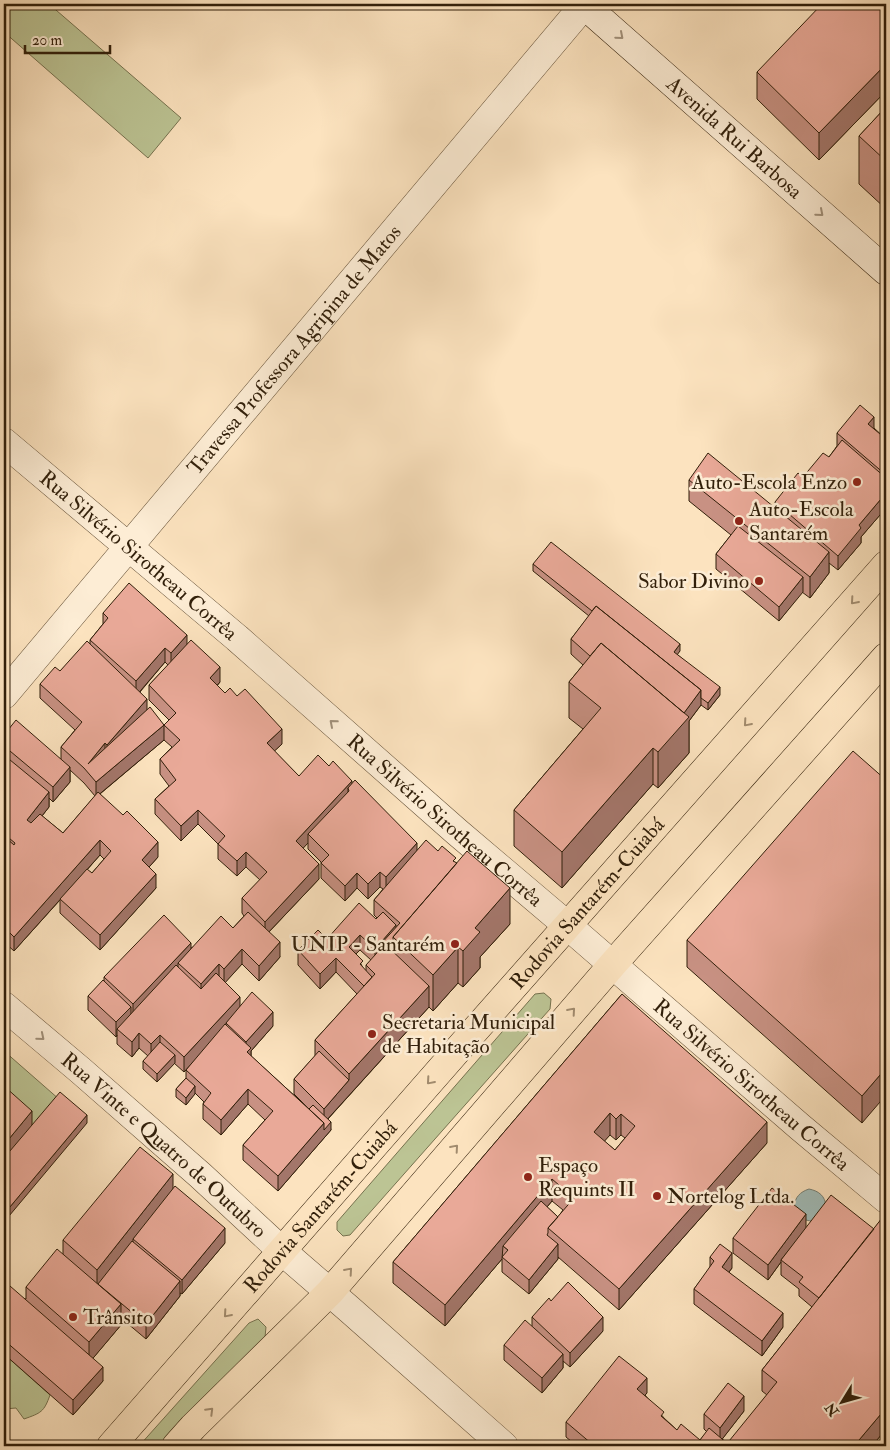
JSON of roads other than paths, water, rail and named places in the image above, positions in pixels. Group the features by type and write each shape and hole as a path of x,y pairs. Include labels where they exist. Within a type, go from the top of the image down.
{"highway":[{"name":"Rodovia Santarém-Cuiabá","path":"112,1446 886,565"},
{"path":"176,1446 330,1292 613,964 886,657"}],"street":[{"name":"Avenida Rui Barbosa","path":"584,4 886,271"},
{"name":"Travessa Professora Agripina de Matos","path":"4,695 584,4"},
{"name":"Rua Silvério Sirotheau Corrêa","path":"4,442 237,638 457,832 613,964 800,1128 886,1199"},
{"name":"Rua Vinte e Quatro de Outubro","path":"4,1006 170,1148 282,1251 504,1446"}],"water":[{"path":"809,1189 821,1194 826,1206 813,1221 804,1219 794,1207 798,1195"}],"place":[{"name":"Auto-Escola Enzo","path":"857,482"},
{"name":"Auto-Escola Santarém","path":"739,521"},
{"name":"Sabor Divino","path":"759,581"},
{"name":"UNIP - Santarém","path":"455,944"},
{"name":"Secretaria Municipal de Habitação","path":"372,1034"},
{"name":"Espaço Requints II","path":"528,1177"},
{"name":"Nortelog Ltda.","path":"657,1196"},
{"name":"Trânsito","path":"73,1317"}]}
